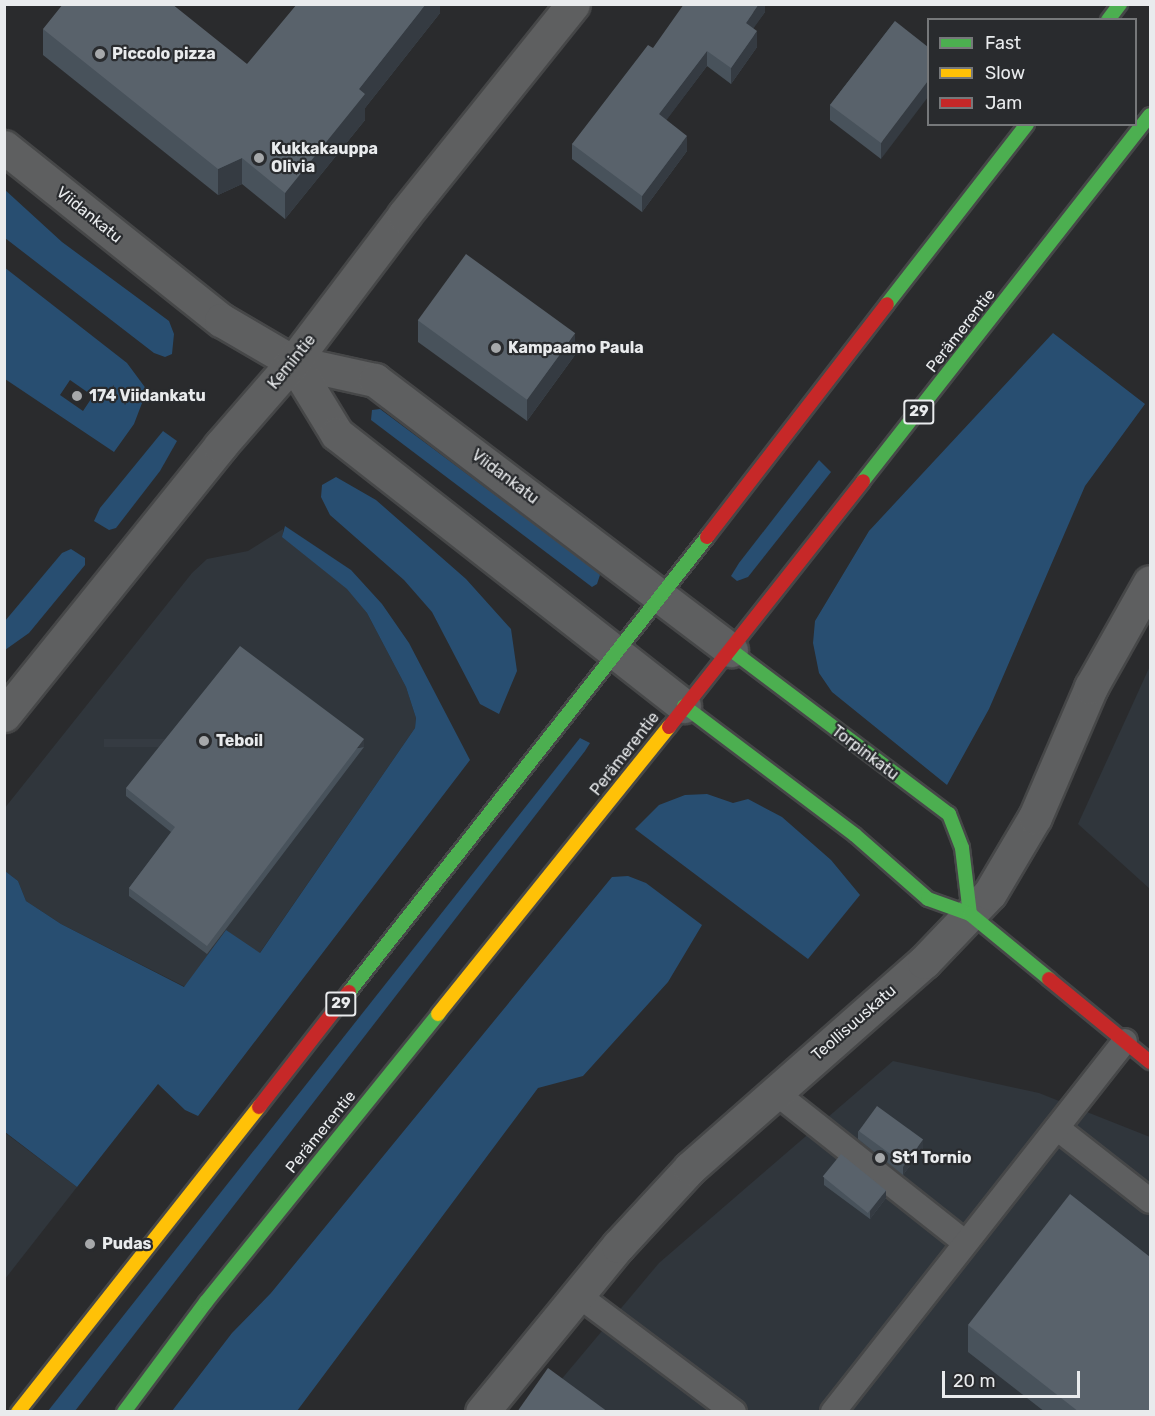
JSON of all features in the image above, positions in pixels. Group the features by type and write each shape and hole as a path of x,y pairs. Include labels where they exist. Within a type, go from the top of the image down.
{"main road":[{"path":"1109,18 1119,4"},
{"name":"Perämerentie","path":"124,1412 206,1302 731,650 1150,115"},
{"name":"29","path":"18,1412 617,654 1025,126"},
{"name":"Torpinkatu","path":"731,650 949,814 962,848 970,914"},
{"path":"684,706 855,835 928,899 970,914 1150,1062"}],"street":[{"name":"Kemintie","path":"4,716 220,446 293,362 404,215 573,4"},
{"name":"Viidankatu","path":"4,147 221,320 293,362 375,380 663,595 701,626"},
{"name":"Viidankatu","path":"293,362 337,434 684,706"},
{"name":"Teollisuuskatu","path":"482,1412 618,1246 690,1167 924,962 990,893 1035,817 1091,687 1150,582"},
{"name":"Torpinkatu","path":"701,626 731,650"}],"lane":[{"path":"833,1412 964,1242 1058,1128 1125,1041"},
{"path":"775,1092 964,1242"},
{"path":"1058,1128 1150,1201"},
{"path":"579,1295 734,1412"}],"shaded area":[{"path":"4,189 62,242 169,321 174,334 172,354 165,357 154,353 5,238"},
{"path":"4,267 127,363 147,390 134,424 114,452 5,379","holes":["70,380 93,396 83,411 60,395"]},
{"path":"1053,333 1145,404 1085,486 989,709 947,785 832,692 819,673 813,643 815,621 869,531"},
{"path":"380,409 596,570 600,575 597,584 592,587 371,420 372,410"},
{"path":"163,431 177,441 160,471 116,528 109,530 94,521 100,508"},
{"path":"819,460 831,472 748,577 737,581 731,576 739,563"},
{"path":"336,477 376,500 466,579 511,629 517,671 499,714 480,704 432,612 404,580 330,515 321,497 322,485"},
{"path":"285,526 351,570 382,604 409,643 470,760 198,1116 185,1110 158,1084 77,1187 5,1132 5,871 18,881 26,901 61,924 184,987 226,930 260,953 415,728 416,718 406,687 367,613 347,589 282,537"},
{"path":"283,529 283,537 348,589 367,613 406,687 416,718 415,728 259,954 219,1004 61,924 26,901 18,881 5,871 4,809 192,573 207,559 248,551"},
{"path":"71,549 85,558 85,565 29,633 5,650 5,621 62,553"},
{"path":"1150,666 1150,889 1078,824"},
{"path":"580,738 590,743 585,751 75,1411 48,1411"},
{"path":"707,794 733,803 748,799 782,817 831,860 860,895 808,959 635,829 659,805 685,795"},
{"path":"628,876 646,883 702,925 668,982 583,1076 538,1088 297,1411 172,1411 232,1333 271,1293 612,877"},
{"path":"893,1061 1039,1093 1150,1137 1150,1411 534,1412 659,1263"},
{"path":"4,1132 77,1187 5,1279 4,1279"}],"building":[{"path":"63,4 172,4 247,64 297,4 426,4 359,89 365,94 285,193 242,158 218,169 43,29"},
{"path":"684,4 759,4 746,23 757,31 731,68 707,51 659,114 687,136 642,196 572,144 648,45 653,48"},
{"path":"895,21 927,46 927,82 881,143 830,105"},
{"name":"Kampaamo Paula","path":"466,254 575,333 527,400 418,320"},
{"path":"240,646 364,739 207,946 129,888 175,827 126,788"},
{"path":"877,1106 923,1140 905,1165 859,1131"},
{"path":"841,1154 886,1191 868,1213 823,1177"},
{"path":"1070,1194 1150,1257 1150,1412 1079,1412 968,1325"},
{"path":"548,1368 608,1412 517,1412"}],"traffic: fast":[{"path":"1110,18 1120,4"},
{"path":"863,481 1150,115"},
{"path":"887,304 1025,126"},
{"path":"349,992 707,537"},
{"path":"731,650 949,814 962,848 970,914"},
{"path":"684,706 855,835 928,899 970,914 1049,979"},
{"path":"124,1412 206,1302 438,1014"}],"traffic: slow":[{"path":"438,1014 669,727"},
{"path":"18,1412 259,1107"}],"traffic: jam":[{"path":"707,537 887,304"},
{"path":"669,727 863,481"},
{"path":"1049,979 1150,1062"},
{"path":"259,1107 349,992"}],"place":[{"name":"Piccolo pizza","path":"100,54"},
{"name":"Kukkakauppa Olivia","path":"259,158"},
{"name":"Kampaamo Paula","path":"496,348"},
{"name":"174 Viidankatu","path":"77,396"},
{"name":"Teboil","path":"204,741"},
{"name":"St1 Tornio","path":"880,1158"},
{"name":"Pudas","path":"90,1244"}]}
